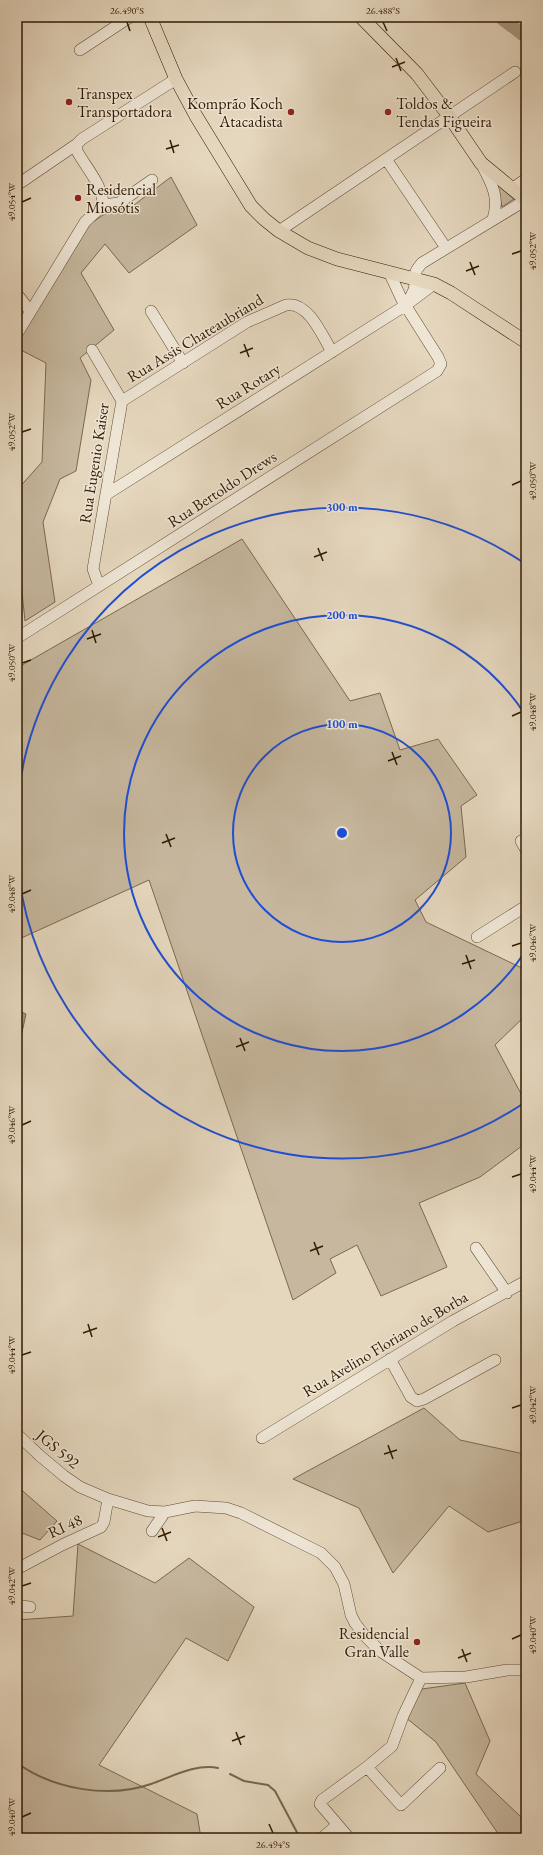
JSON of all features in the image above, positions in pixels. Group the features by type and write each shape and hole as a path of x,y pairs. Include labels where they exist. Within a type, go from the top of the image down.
{"main road":[{"path":"150,17 176,79 196,116 251,206 279,231 308,248 337,259 434,284 451,292 526,342"},
{"path":"360,17 417,74 449,116 481,163 526,200"}],"street":[{"path":"80,50 130,17"},
{"path":"279,231 515,72"},
{"path":"20,183 82,139 176,79"},
{"path":"77,144 77,151 100,187 103,197 103,206"},
{"path":"386,159 446,248"},
{"path":"481,163 496,195 496,209 493,219"},
{"path":"512,189 526,179"},
{"path":"17,334 85,222 103,206 119,203 152,180"},
{"path":"406,305 412,295 415,285 414,278 422,263 526,200"},
{"path":"389,272 406,305"},
{"name":"Rua Rotary","path":"107,494 406,305 434,284"},
{"path":"17,294 30,311"},
{"name":"Rua Assis Chateaubriand","path":"122,401 257,316 278,307 293,304 306,310 332,352"},
{"name":"Rua Bertoldo Drews","path":"17,638 437,370 441,364 438,357 406,305"},
{"path":"151,311 183,363"},
{"name":"Rua Eugenio Kaiser","path":"92,350 122,401 93,569 99,586"},
{"path":"477,937 526,906"},
{"path":"476,1248 507,1293"},
{"name":"Rua Avelino Floriano de Borba","path":"262,1438 466,1313 507,1293 526,1281"},
{"path":"390,1359 411,1397 417,1400 424,1399 495,1360"},
{"name":"JGS 592","path":"17,1434 43,1459 80,1487 108,1499 148,1511 165,1512 195,1506 226,1508 321,1553 335,1566 344,1584 351,1615 364,1635 380,1651 422,1678"},
{"name":"RI 48","path":"17,1569 62,1545 101,1527 104,1522 108,1499"},
{"path":"152,1531 165,1512"},
{"path":"17,1603 21,1606 30,1607"},
{"path":"349,1838 336,1825 320,1804 322,1800 367,1767 392,1746 403,1716 422,1678 466,1676 507,1670 526,1670"},
{"path":"367,1767 401,1805 440,1768"},
{"path":"322,1838 336,1825"}],"shaded area":[{"path":"171,177 197,225 129,273 105,244 81,273 114,330 80,358 91,380 76,471 60,479 43,522 55,602 25,621 17,544 17,490 42,462 46,363 17,348 17,340 90,224 109,211 134,205"},
{"path":"496,183 514,199 502,207"},
{"path":"242,539 350,701 380,693 400,750 438,739 477,795 461,806 466,857 415,900 426,922 526,970 526,1015 495,1045 526,1103 526,1143 480,1177 419,1203 447,1267 381,1296 357,1245 330,1259 336,1273 293,1300 149,880 17,940 17,668"},
{"path":"17,1010 26,1014 18,1051 17,1050"},
{"path":"424,1408 460,1440 524,1454 526,1451 526,1520 488,1532 449,1506 393,1573 359,1508 293,1479"},
{"path":"17,1486 57,1521 40,1540 17,1531"},
{"path":"78,1544 155,1583 189,1558 254,1607 228,1661 186,1638 99,1765 197,1814 201,1838 17,1838 17,1620 73,1616"},
{"path":"465,1683 490,1741 476,1774 522,1818 526,1815 526,1838 501,1838 436,1742 405,1717 422,1689"}],"waterway":[{"path":"500,17 526,37"},
{"path":"17,1763 31,1772 64,1785 99,1791 117,1791 134,1788 151,1784 201,1767 218,1768"},
{"path":"230,1774 244,1781 268,1785 275,1791 300,1838"}],"place":[{"name":"Transpex Transportadora","path":"69,102"},
{"name":"Komprão Koch Atacadista","path":"291,112"},
{"name":"Toldos & Tendas Figueira","path":"388,112"},
{"name":"Residencial Miosótis","path":"78,198"},
{"name":"Residencial Gran Valle","path":"417,1642"}]}
